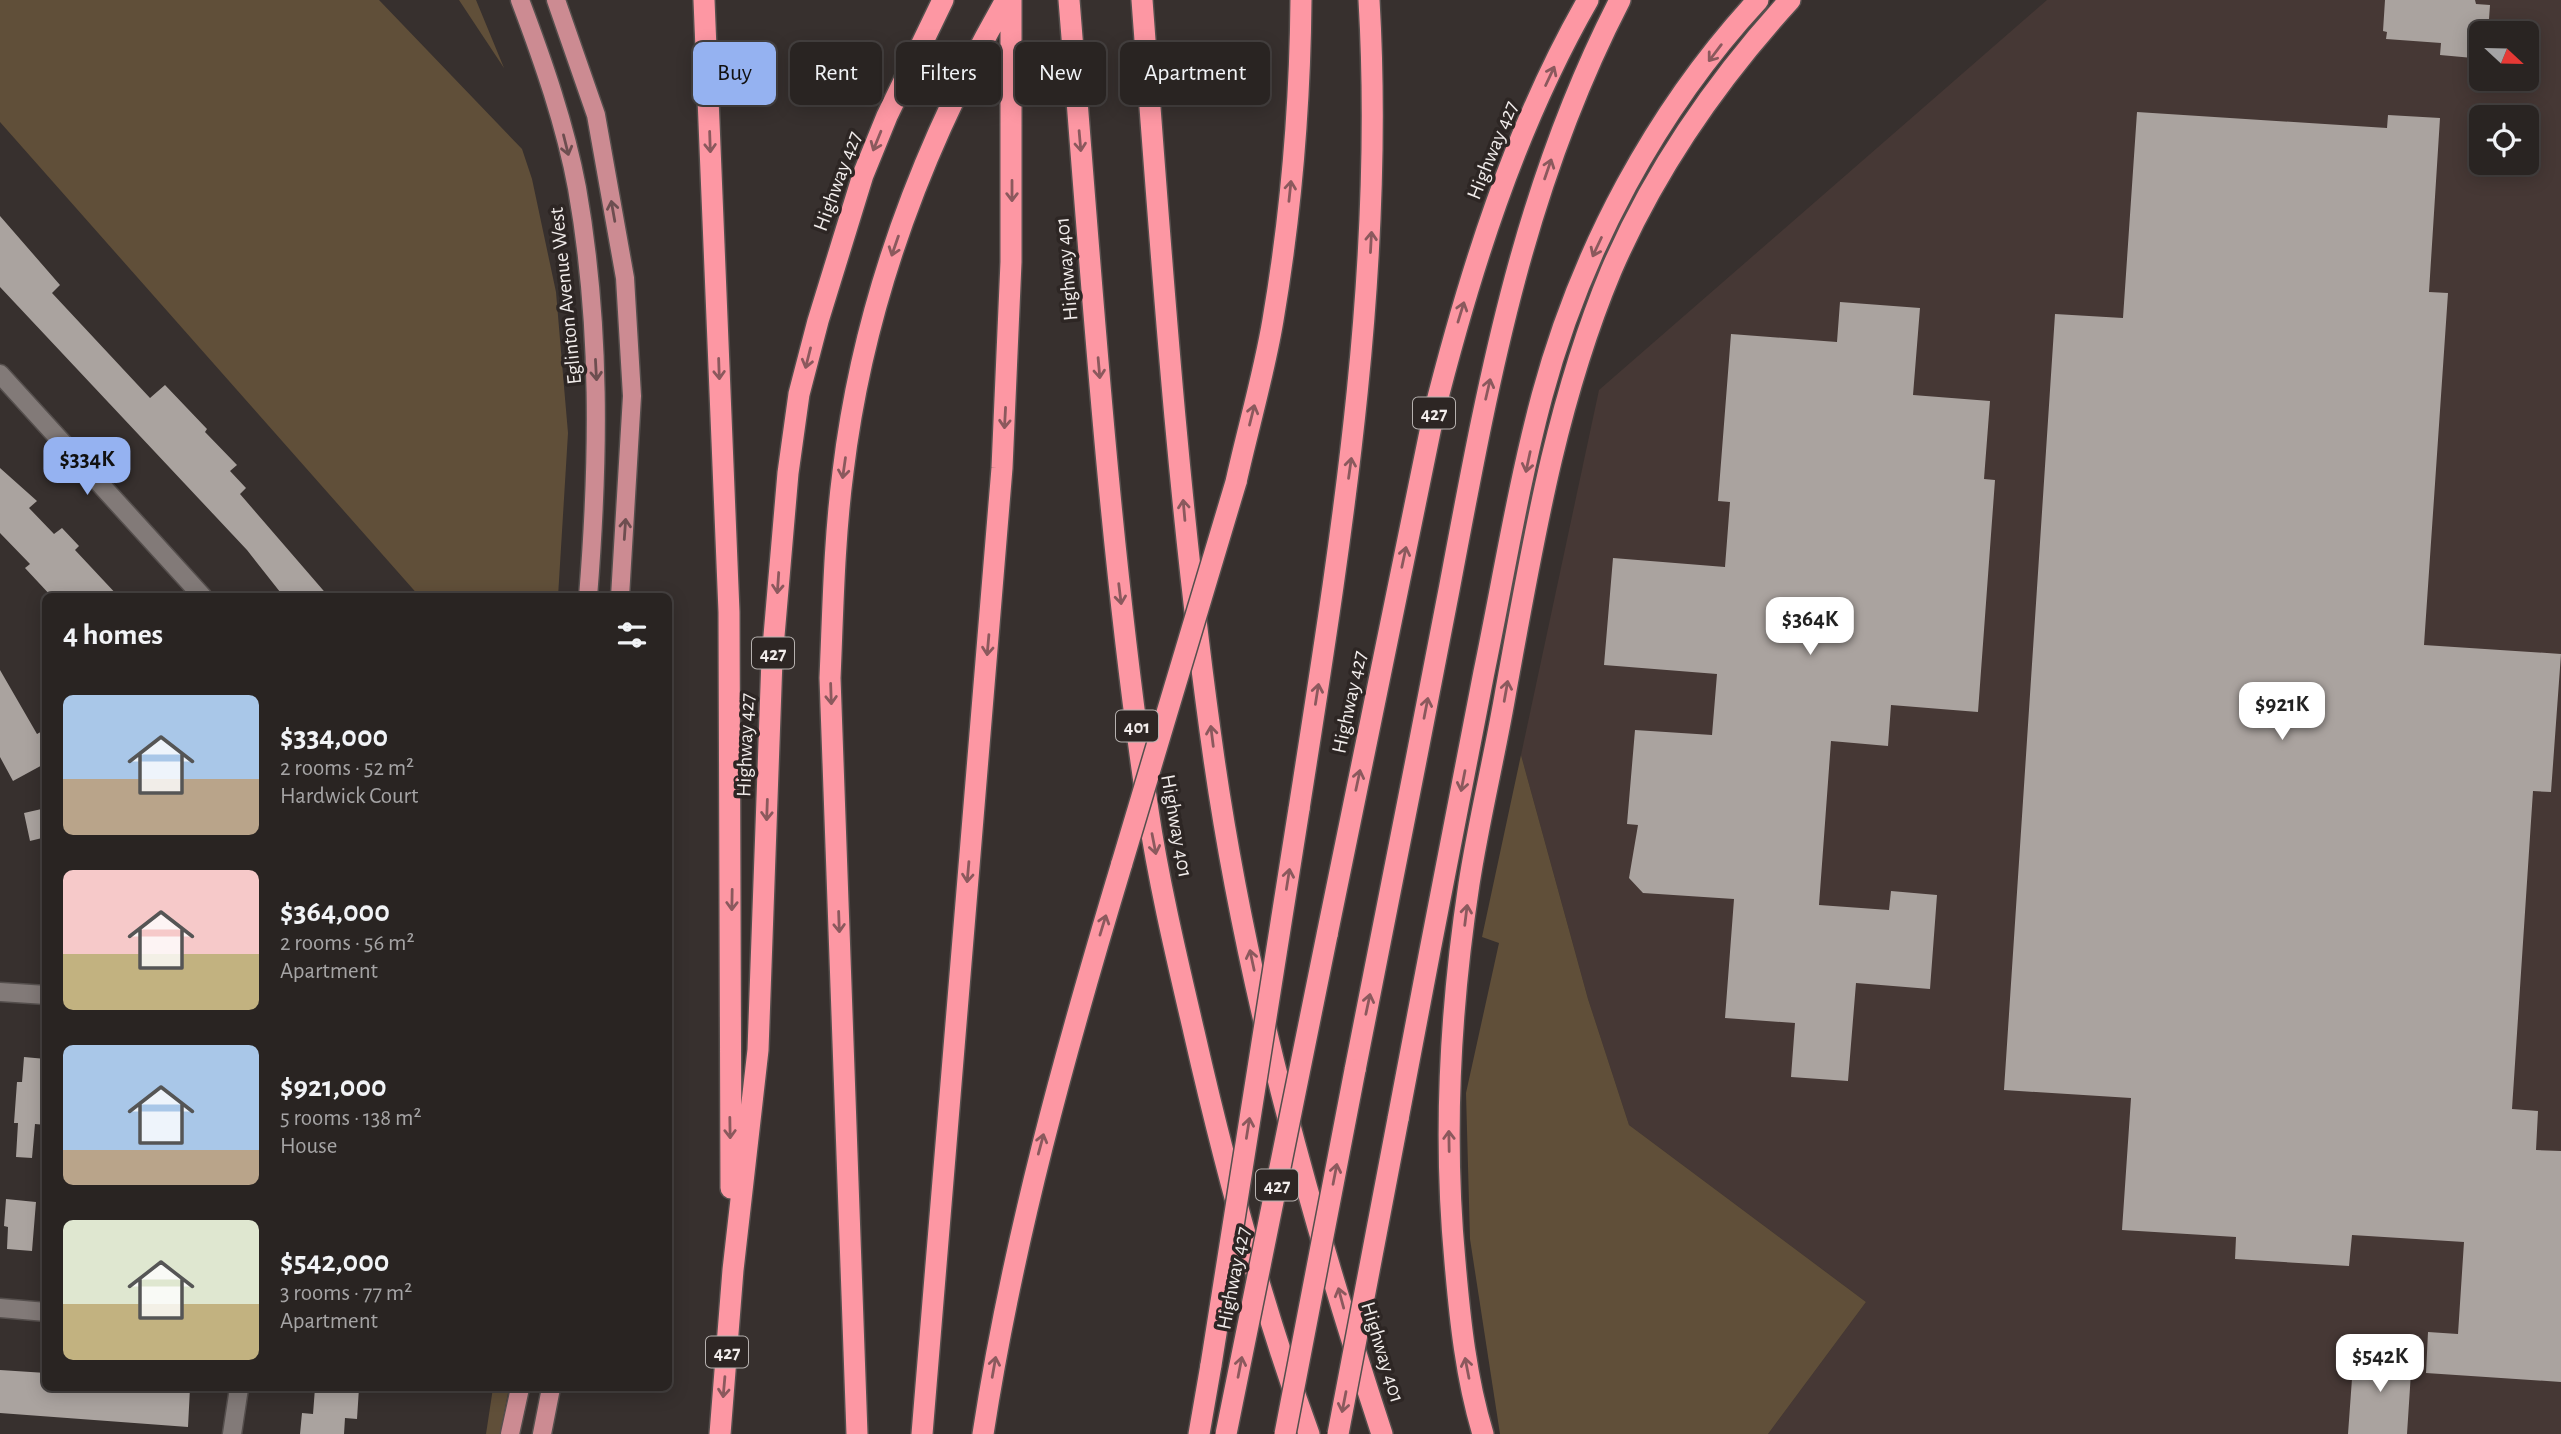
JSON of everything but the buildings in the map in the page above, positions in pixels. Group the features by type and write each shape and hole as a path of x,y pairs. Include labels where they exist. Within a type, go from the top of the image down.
{"highway":[{"path":"704,0 729,612 732,861 729,1093 733,1270"},
{"name":"Highway 427","path":"720,1434 733,1270 758,1050 772,659 786,486 795,421 814,333 868,163 914,56 943,0"},
{"path":"856,1434 832,745 834,576 843,472 861,364 887,268 917,182 948,110 1009,0"},
{"path":"922,1434 1002,468 1011,262 1009,0"},
{"name":"Highway 401","path":"1069,0 1119,584 1149,814 1184,989 1223,1155 1261,1289 1309,1434"},
{"name":"Highway 401","path":"1142,0 1189,560 1215,762 1269,1037 1357,1358 1382,1434"},
{"path":"983,1434 1012,1271 1039,1150 1236,482 1272,322 1285,235 1298,92 1301,0"},
{"path":"1199,1434 1300,809 1348,482 1368,299 1374,136 1369,0"},
{"name":"Highway 427","path":"1226,1434 1433,417 1451,344 1498,197 1541,95 1588,0"},
{"path":"1285,1434 1483,410 1515,270 1584,71 1620,0"},
{"path":"1338,1434 1512,536 1542,398 1560,335 1615,208 1650,145 1682,95 1758,0"},
{"path":"1483,1434 1466,1361 1450,1203 1451,1042 1470,882 1549,464 1589,326 1643,206 1673,152 1715,92 1790,0"}],"main road":[{"name":"Eglinton Avenue West","path":"520,0 549,78 577,187 592,307 597,408 595,505 588,593"},
{"path":"556,0 596,115 625,278 632,396 620,593"},
{"path":"510,1434 519,1391"},
{"path":"542,1434 550,1391"}],"street":[{"path":"0,374 199,593"},
{"path":"0,992 42,996"},
{"path":"0,1308 42,1312"},
{"path":"232,1434 239,1391"}],"shaded area":[{"path":"0,0 379,0 522,149 532,179 556,292 568,433 558,593 416,593 0,122"},
{"path":"459,0 476,0 504,68"},
{"path":"2047,0 2561,0 2561,1434 1768,1434 1866,1302 1629,1125 1588,999 1521,755 1599,390"},
{"path":"1521,755 1588,999 1629,1125 1866,1302 1768,1434 1500,1434 1470,1239 1466,1093 1499,943 1482,937"},
{"path":"493,1391 508,1391 500,1434 486,1434"}]}
